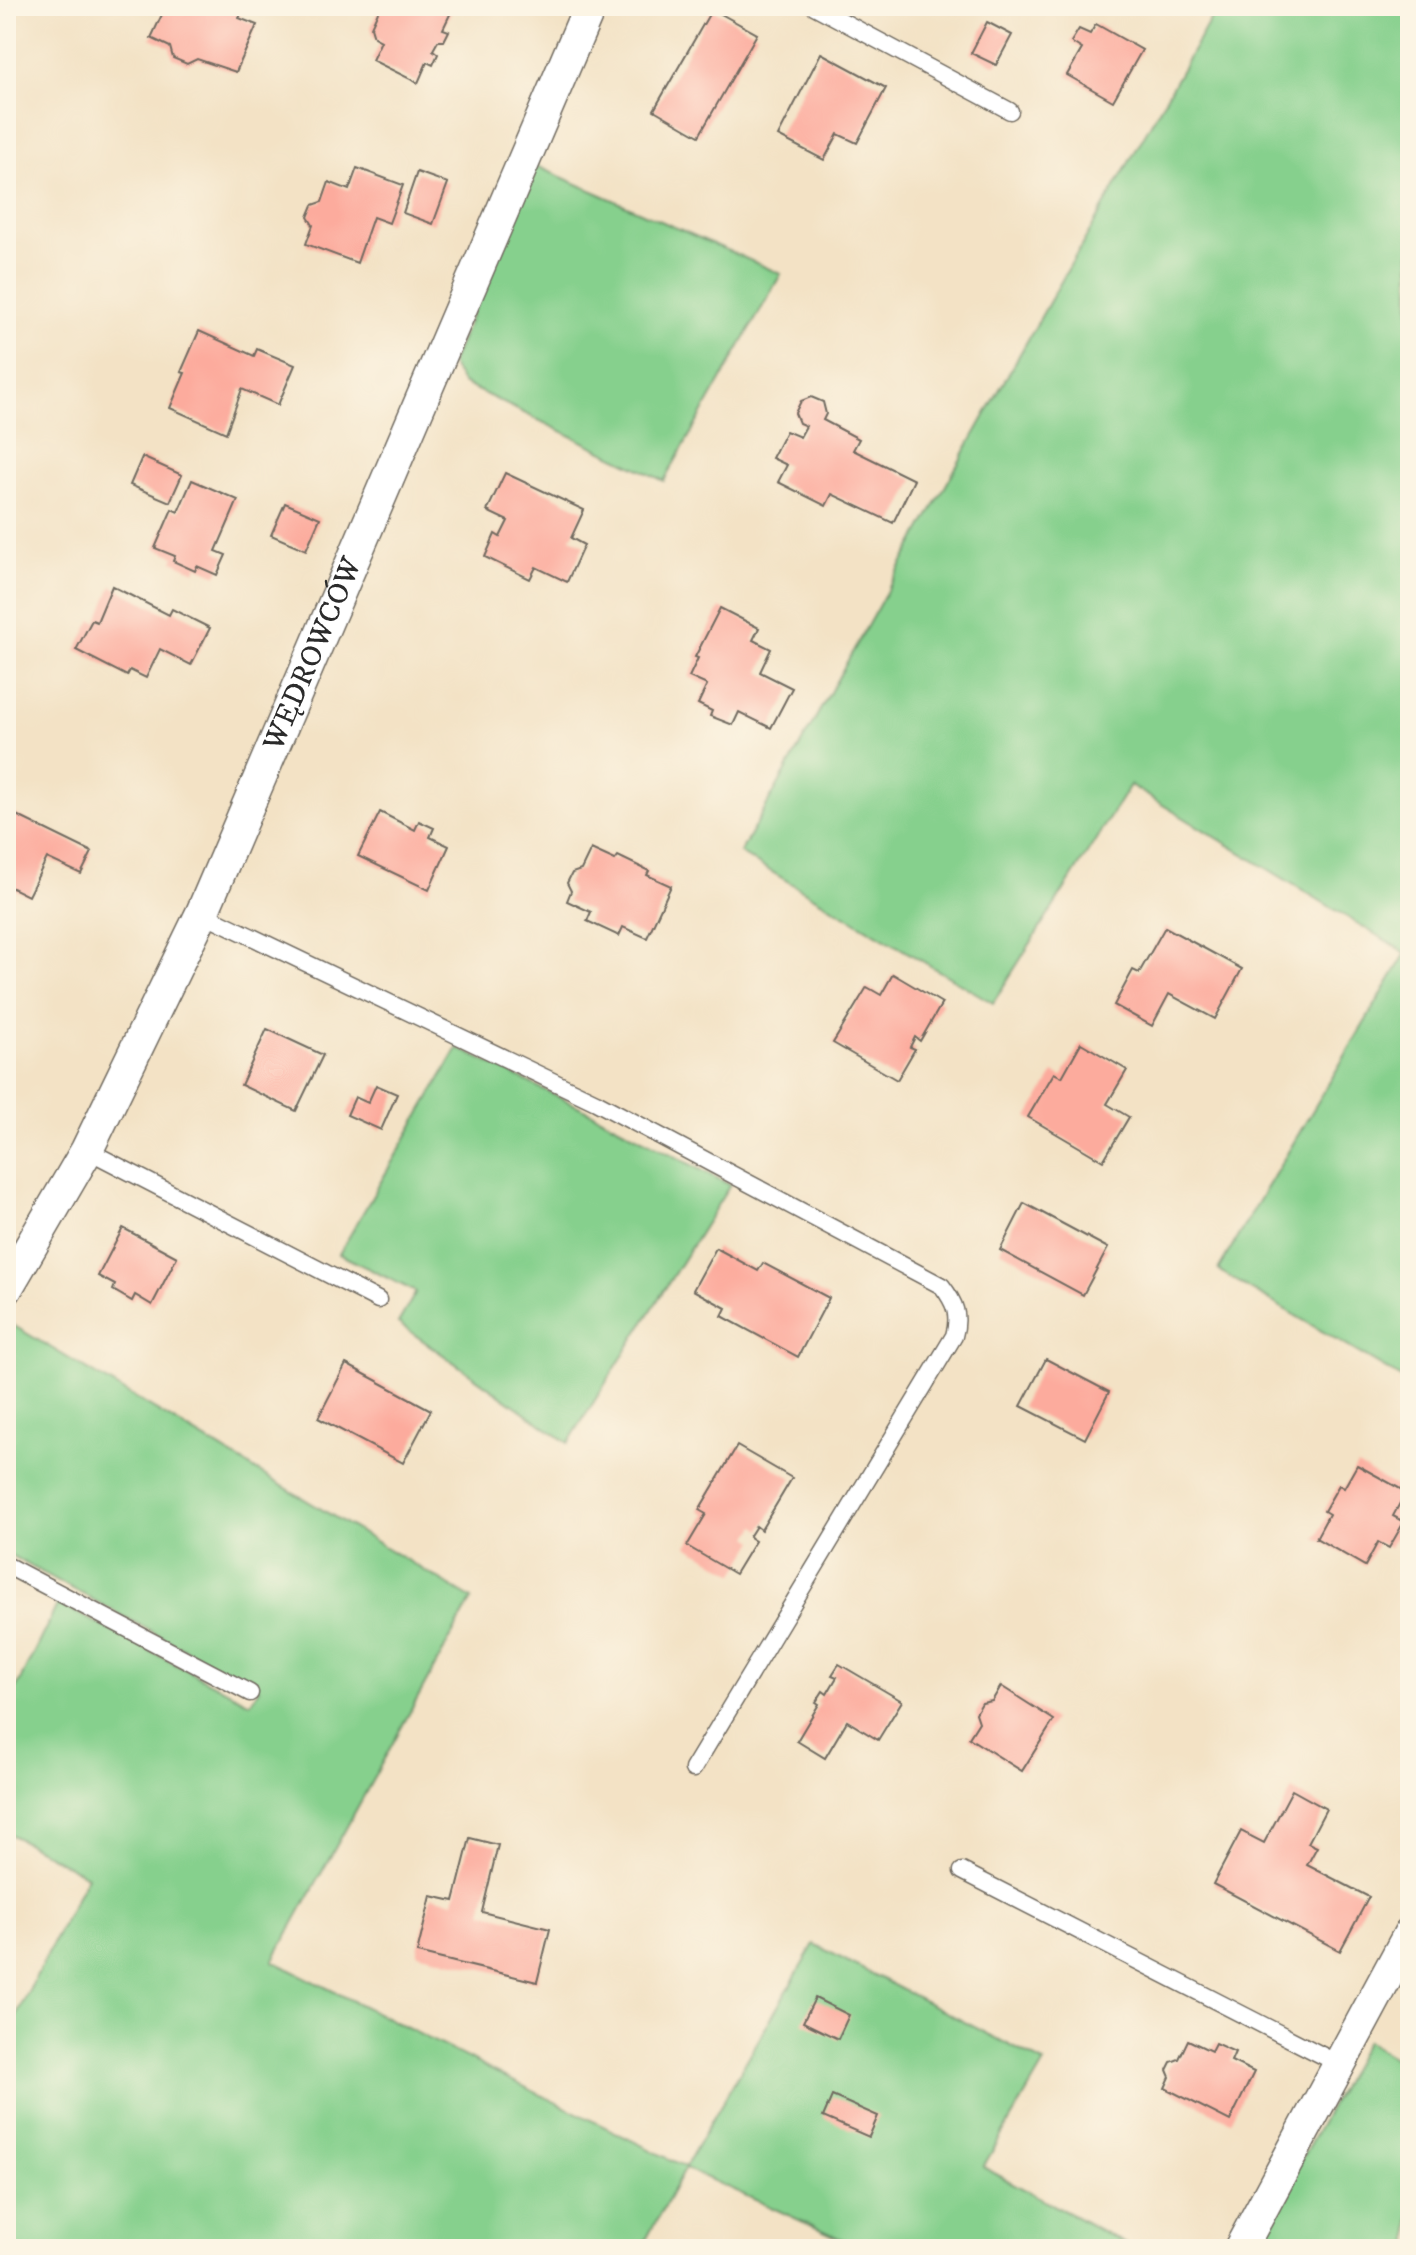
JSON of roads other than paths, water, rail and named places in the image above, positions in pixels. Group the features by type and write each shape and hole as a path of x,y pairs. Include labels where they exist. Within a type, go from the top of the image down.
{"street":[{"name":"WĘDROWCÓW","path":"6,1289 87,1150 202,913 590,6"},
{"path":"1240,2249 1410,1933"}],"lane":[{"path":"814,6 1010,111"},
{"path":"202,913 596,1102 942,1286 954,1303 958,1321 954,1336 693,1769"},
{"path":"87,1150 378,1300"},
{"path":"6,1565 250,1693"},
{"path":"962,1871 1339,2064"}]}
